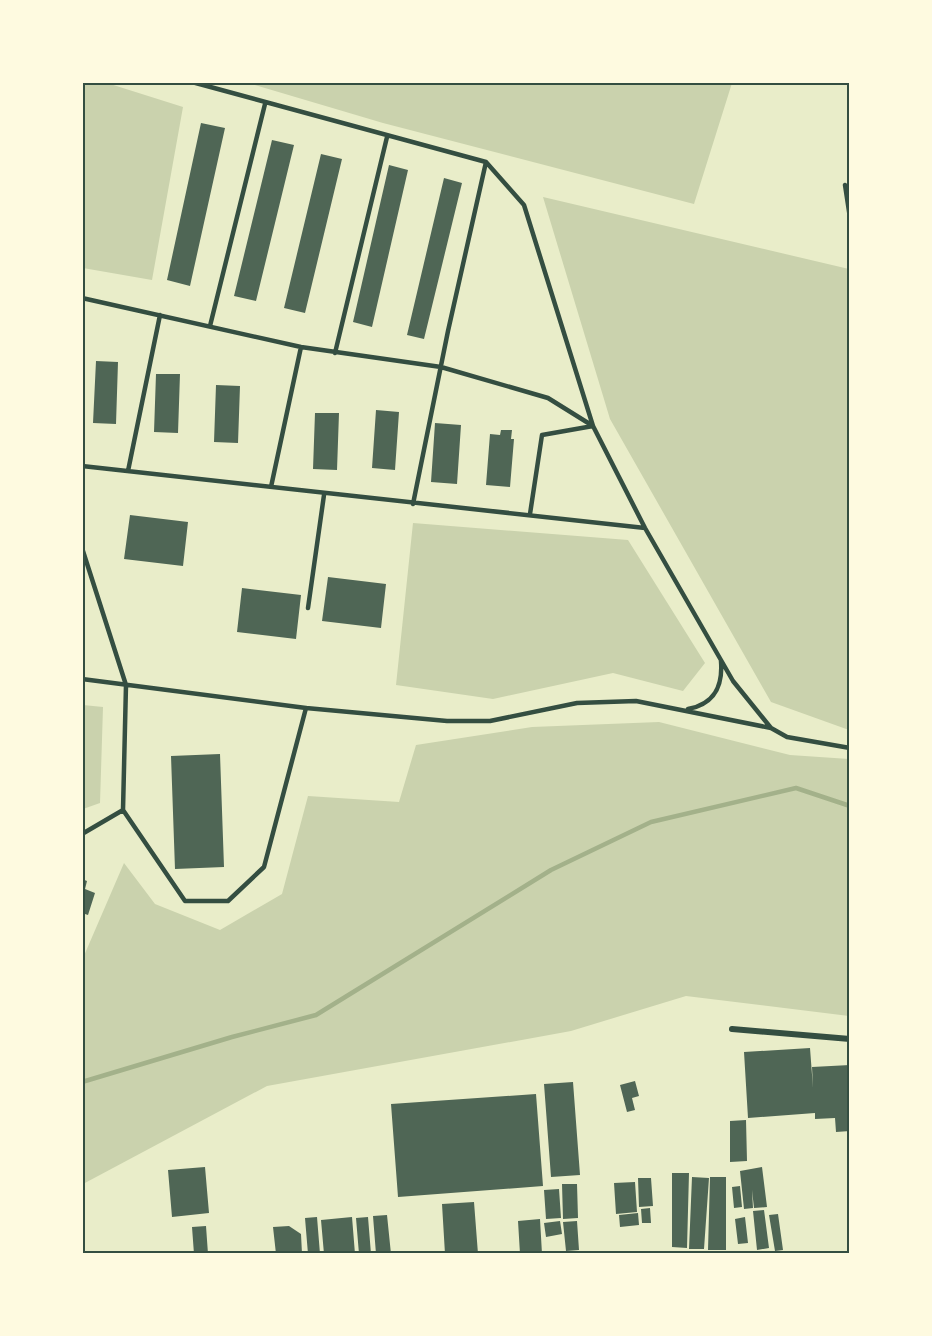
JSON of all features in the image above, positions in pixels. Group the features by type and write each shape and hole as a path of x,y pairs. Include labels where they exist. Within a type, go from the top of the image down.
{"street":[{"path":"732,1029 849,1039"}],"lane":[{"path":"192,82 265,104 486,162 524,205 593,426 645,528 733,681 771,728"},
{"path":"210,326 265,104"},
{"path":"335,353 387,137"},
{"path":"413,504 486,162"},
{"path":"845,185 849,218"},
{"path":"82,298 301,347 441,367 548,398 593,426"},
{"path":"128,471 160,315"},
{"path":"271,487 301,347"},
{"path":"530,514 542,435 593,426"},
{"path":"82,466 324,495 530,514 645,528"},
{"path":"308,608 324,495"},
{"path":"82,548 126,685 123,810 185,901 228,901 264,867 306,708"},
{"path":"683,709 702,705 717,693 721,676 720,658"},
{"path":"82,679 306,708 447,721 500,719 577,703 636,701 771,728 787,737 849,748"},
{"path":"82,834 123,810"}],"green space":[{"path":"82,83 107,83 183,107 152,280 83,268"},
{"path":"248,83 732,83 694,204 383,123"},
{"path":"543,197 849,269 849,730 771,702 610,419"},
{"path":"413,523 628,540 705,663 683,691 613,673 493,699 396,685"},
{"path":"83,705 103,707 100,803 83,809"},
{"path":"659,722 790,755 849,759 849,1016 686,996 571,1031 267,1086 83,1184 83,958 124,863 155,904 220,930 282,894 308,796 399,802 416,745 532,727"}],"building":[{"path":"201,123 225,128 190,286 167,280"},
{"path":"272,140 294,145 256,301 234,296"},
{"path":"321,154 342,159 305,313 284,308"},
{"path":"389,165 408,170 372,327 353,322"},
{"path":"444,178 462,183 424,339 407,335"},
{"path":"96,361 118,362 116,424 93,423"},
{"path":"156,374 180,374 178,433 154,432"},
{"path":"216,385 240,386 238,443 214,442"},
{"path":"376,410 399,412 395,470 372,468"},
{"path":"315,413 339,413 337,470 313,469"},
{"path":"435,423 461,425 457,484 431,482"},
{"path":"501,430 512,430 511,439 514,439 510,487 486,485 490,434 500,435"},
{"path":"130,515 188,522 183,566 124,559"},
{"path":"328,577 386,584 381,628 322,621"},
{"path":"242,588 301,595 296,639 237,632"},
{"path":"220,754 224,867 175,869 171,756"},
{"path":"82,879 87,881 85,889 95,893 88,915 82,913"},
{"path":"810,1048 813,1088 812,1067 850,1065 850,1131 836,1132 835,1118 815,1119 815,1113 748,1118 744,1052"},
{"path":"635,1081 639,1096 632,1098 635,1110 627,1112 620,1085"},
{"path":"573,1082 580,1175 551,1177 544,1084"},
{"path":"536,1094 543,1186 398,1197 391,1104"},
{"path":"746,1120 747,1161 730,1162 730,1121"},
{"path":"205,1167 209,1213 172,1217 168,1170"},
{"path":"762,1167 767,1207 754,1208 752,1190 753,1208 744,1209 740,1171"},
{"path":"672,1173 689,1173 687,1248 672,1247"},
{"path":"692,1177 709,1178 704,1249 689,1249"},
{"path":"710,1177 726,1177 726,1250 708,1250"},
{"path":"638,1178 651,1178 653,1206 639,1207"},
{"path":"635,1182 637,1212 616,1214 614,1183"},
{"path":"562,1184 577,1184 578,1218 563,1219"},
{"path":"740,1186 742,1207 734,1208 732,1187"},
{"path":"559,1189 561,1218 546,1219 544,1190"},
{"path":"474,1202 478,1254 445,1254 442,1204"},
{"path":"650,1208 651,1223 642,1223 641,1209"},
{"path":"764,1210 769,1248 757,1250 753,1211"},
{"path":"638,1213 639,1225 620,1227 619,1215"},
{"path":"778,1214 783,1250 775,1251 769,1215"},
{"path":"387,1215 391,1254 376,1254 373,1216"},
{"path":"317,1217 320,1254 308,1254 305,1218"},
{"path":"352,1217 355,1254 324,1254 321,1220"},
{"path":"368,1217 371,1254 359,1254 356,1218"},
{"path":"745,1217 748,1243 738,1244 735,1219"},
{"path":"540,1219 542,1254 520,1254 518,1221"},
{"path":"560,1221 562,1234 546,1237 544,1223"},
{"path":"577,1221 579,1250 566,1251 563,1222"},
{"path":"206,1226 208,1254 194,1254 192,1227"},
{"path":"289,1226 301,1234 302,1254 276,1254 273,1227"}],"waterway":[{"path":"82,1082 232,1037 316,1015 551,870 651,822 796,788 850,806"}]}
